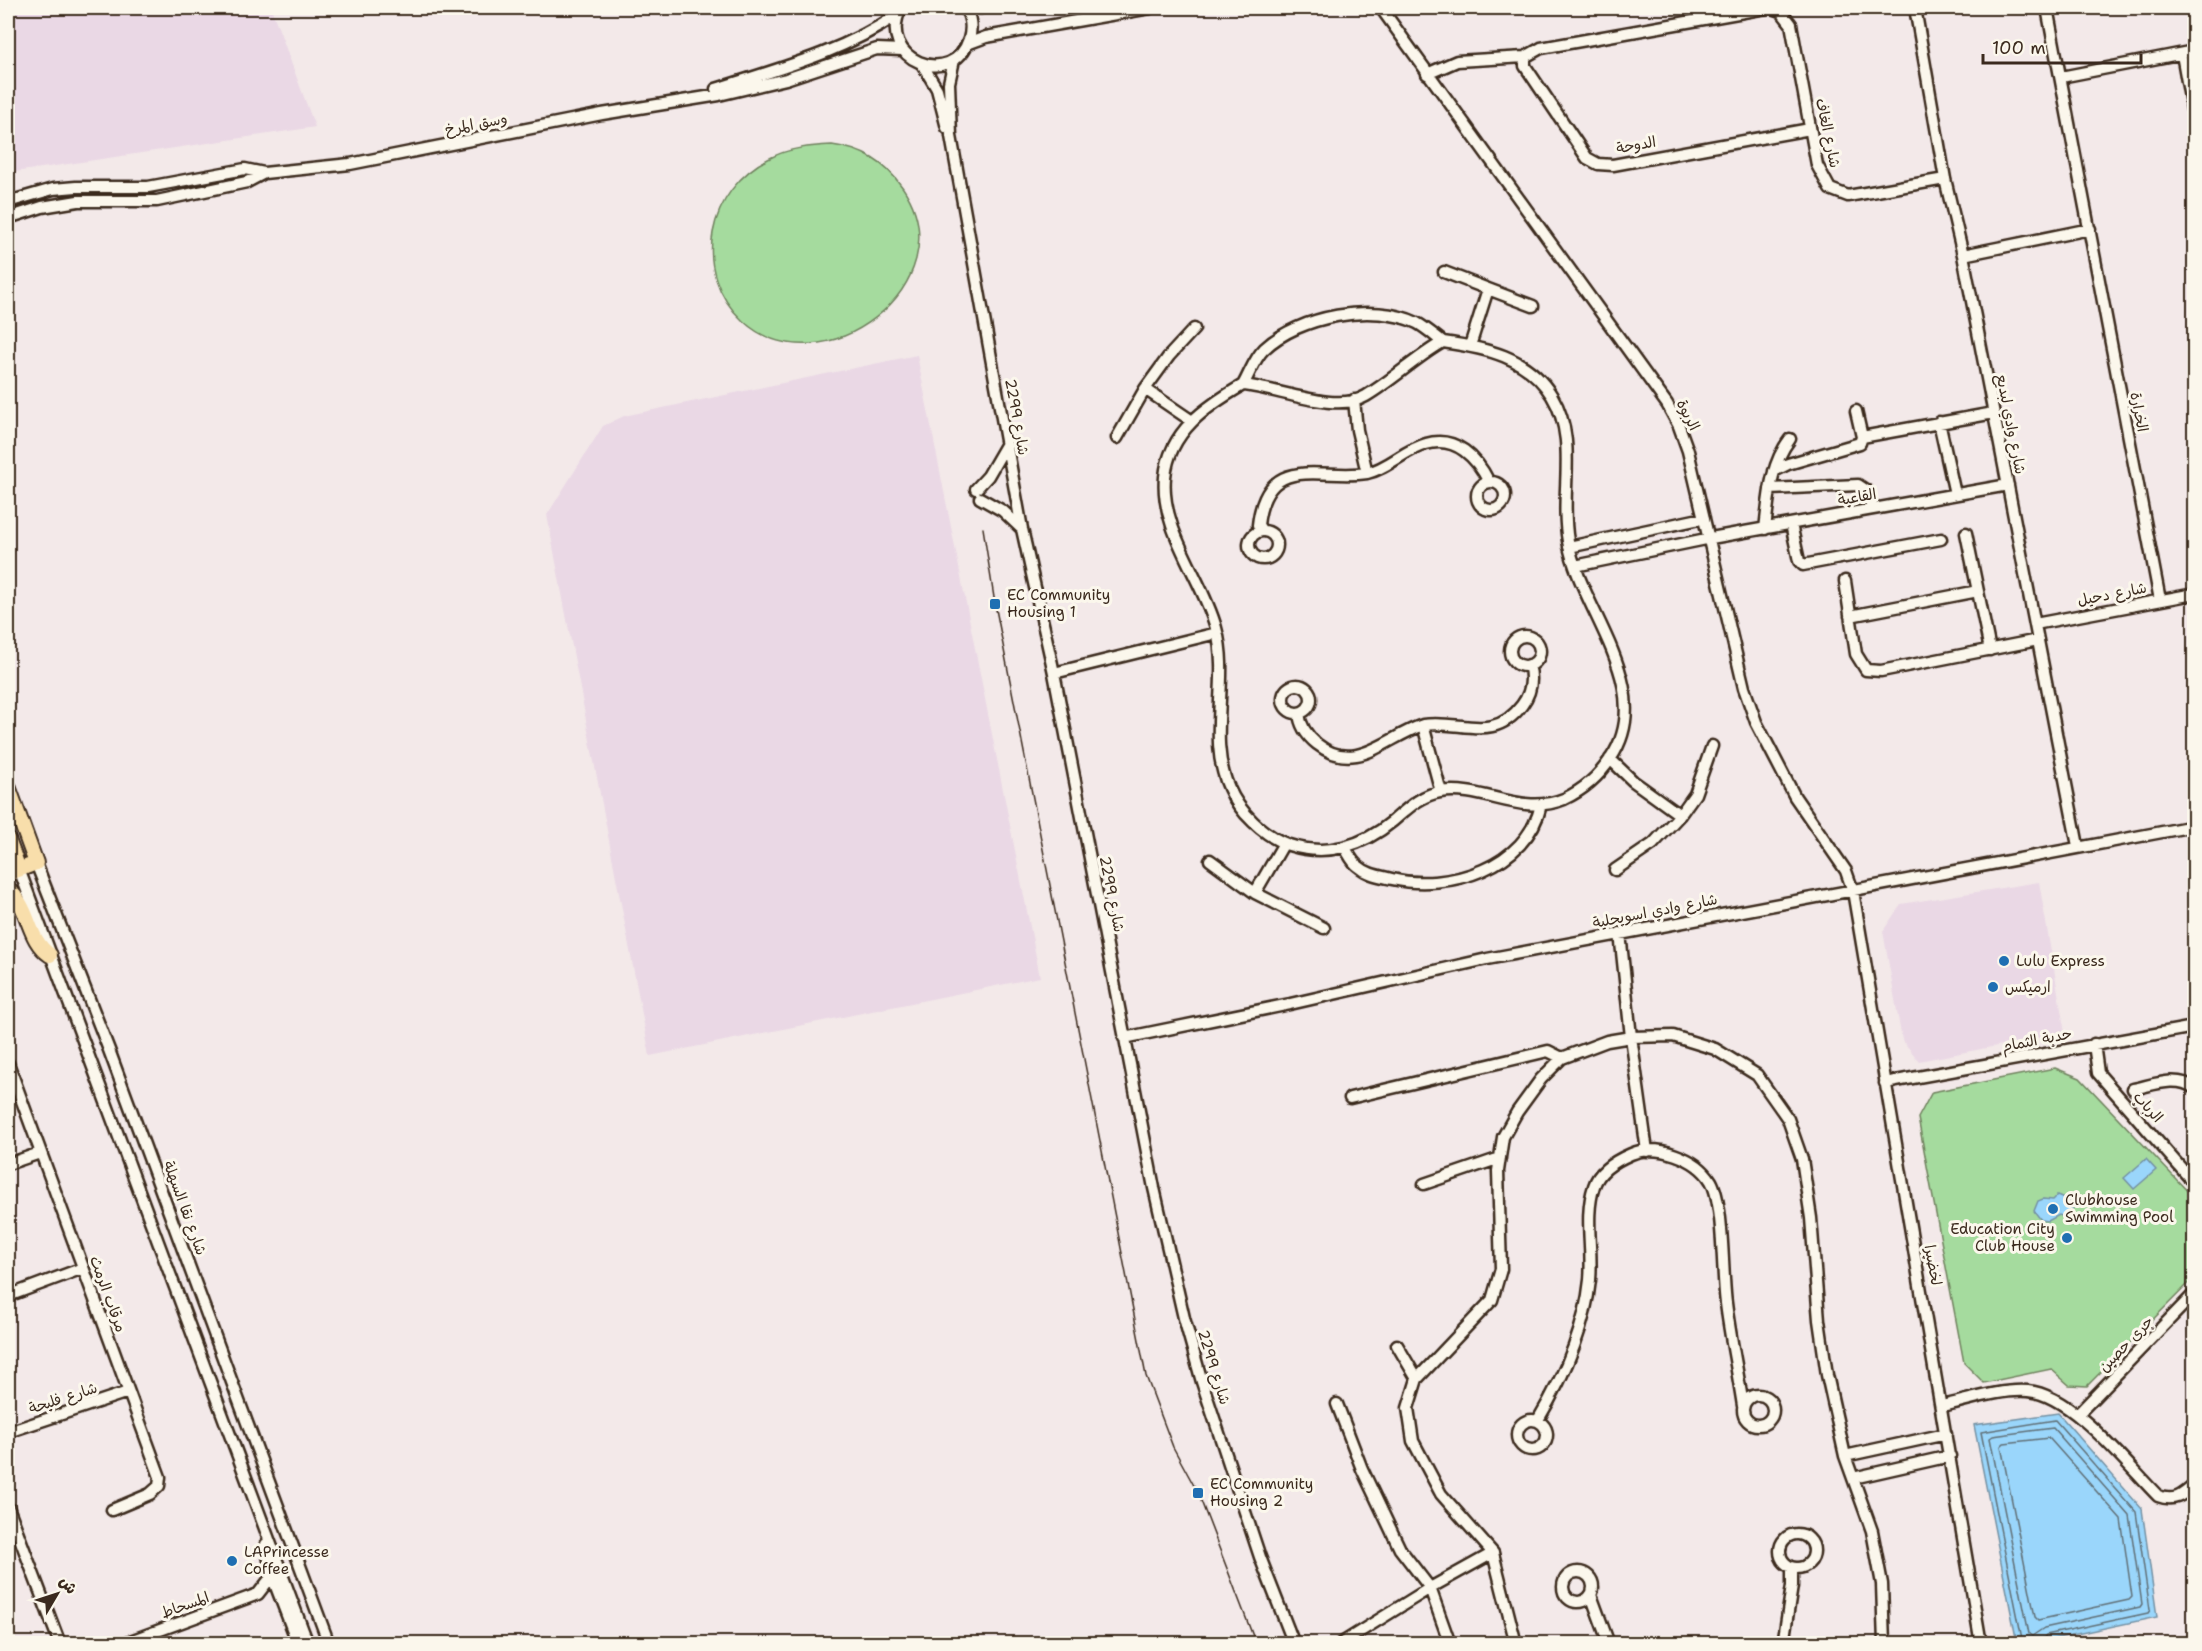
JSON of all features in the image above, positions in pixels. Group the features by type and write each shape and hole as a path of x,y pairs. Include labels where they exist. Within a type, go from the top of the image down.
{"main road":[{"name":"شارع نقا السهلة","path":"8,786 36,863"},
{"path":"29,844 9,848 13,872 36,863"},
{"path":"8,889 24,909 38,947 50,956"}],"street":[{"path":"899,11 895,27 902,50 922,64 933,66 954,60 967,44 971,23 965,8"},
{"path":"967,44 986,37 1150,8"},
{"name":"الربوة","path":"1381,8 1427,75 1667,404 1679,426 1711,538 1736,654 1756,722 1795,797 1846,871 1853,891"},
{"path":"1427,75 1457,61 1528,54 1766,8"},
{"name":"شارع الغاف","path":"1773,8 1781,10 1791,24 1821,176 1830,189 1848,196 1946,179"},
{"name":"شارع وادي لبديع","path":"1915,8 1946,179 1963,255 2078,846"},
{"name":"الخرارة","path":"2047,8 2160,600"},
{"name":"وسق المرخ","path":"693,97 790,66 867,34 899,11"},
{"name":"وسق المرخ","path":"8,202 64,188 147,188 245,169 264,173 350,164 693,97 719,95 786,79 877,49 902,50"},
{"path":"2061,77 2194,51"},
{"name":"الدوحة","path":"1528,54 1530,77 1587,158 1598,164 1612,165 1810,129"},
{"path":"2182,54 2194,120"},
{"name":"شارع 2299","path":"954,60 949,83 951,136 1006,445 1054,673 1124,1038 1184,1318 1202,1382 1260,1557 1294,1644"},
{"name":"شارع 2299","path":"922,64 937,89 947,131 951,136"},
{"name":"وسق المرخ","path":"8,218 42,207 78,201 157,201 247,182 264,173"},
{"path":"1963,255 2090,230"},
{"path":"1444,272 1533,306"},
{"path":"1470,346 1488,289"},
{"path":"1361,313 1401,318 1418,324 1443,342 1470,346 1494,350 1511,357 1534,374 1552,395 1567,441 1569,547 1626,693 1626,719 1619,744 1610,759 1584,787 1560,800 1541,805 1509,803 1461,791 1441,792 1418,800 1376,834 1345,848 1313,849 1284,843 1244,812 1236,801 1223,773 1219,730 1221,650 1209,602 1174,528 1165,489 1170,452 1192,421 1214,401 1243,385 1262,351 1273,342 1316,320 1361,313"},
{"path":"1117,438 1144,389 1169,356 1194,329"},
{"path":"1243,385 1323,400 1354,400 1366,396 1417,357 1443,342"},
{"path":"1144,389 1192,421"},
{"path":"1354,400 1357,430 1367,473"},
{"path":"1774,471 1788,464 1857,445 1862,437 1856,411"},
{"path":"1862,437 1994,413"},
{"path":"1939,422 1955,494"},
{"path":"1766,529 1774,471 1779,454 1790,439"},
{"path":"1262,531 1258,525 1263,501 1286,477 1304,472 1349,476 1367,473 1386,468 1426,444 1437,442 1461,448 1471,455 1489,482"},
{"path":"1006,445 978,493 1003,511 1022,529"},
{"path":"1770,489 1858,485 1867,491 1872,509"},
{"name":"القاعية","path":"1575,566 1711,538 2008,485"},
{"path":"1569,547 1704,518"},
{"path":"1791,524 1799,561 1803,565 1941,539"},
{"path":"1662,527 1657,536 1664,548"},
{"path":"1966,532 1990,650"},
{"path":"1845,581 1856,654 1866,670 1881,671 2038,640"},
{"path":"1850,616 1978,591"},
{"name":"شارع دحيل","path":"2035,624 2194,594"},
{"path":"1054,673 1217,633"},
{"path":"1299,713 1300,722 1308,736 1328,751 1344,755 1372,752 1400,733 1423,725 1435,723 1486,728 1505,722 1520,708 1529,692 1531,681 1528,665"},
{"path":"1423,725 1441,792"},
{"path":"1616,870 1653,844 1680,815 1695,794 1712,746"},
{"path":"1610,759 1633,781 1680,815"},
{"path":"1345,848 1356,865 1367,873 1410,882 1439,882 1461,878 1493,866 1522,843 1537,823 1541,805"},
{"name":"شارع وادي اسويحلية","path":"1124,1038 1620,933 2194,826"},
{"path":"1255,893 1284,843"},
{"path":"1210,861 1255,893 1324,928"},
{"name":"شارع نقا السهلة","path":"36,863 109,1050 329,1644"},
{"path":"13,872 50,956 308,1644"},
{"name":"لخضيرا","path":"1853,891 1981,1644"},
{"path":"1620,933 1647,1151"},
{"name":"حدبة الثمام","path":"1885,1083 2194,1027"},
{"path":"1516,1644 1493,1553 1441,1494 1413,1442 1408,1408 1417,1379 1492,1300 1501,1269 1498,1171 1503,1137 1541,1079 1562,1058 1607,1041 1631,1036 1673,1036 1715,1049 1757,1075 1788,1119 1802,1159 1811,1218 1819,1320 1827,1375 1845,1456 1872,1531 1882,1584 1884,1644"},
{"name":"الرباب","path":"2094,1044 2098,1073 2194,1183"},
{"path":"1350,1098 1548,1051 1562,1058"},
{"name":"مرقاب الرمث","path":"8,1064 160,1477 159,1486 150,1494 111,1510"},
{"path":"2133,1089 2175,1081 2182,1081 2194,1088"},
{"path":"1538,1420 1557,1388 1586,1310 1590,1279 1589,1209 1594,1183 1613,1162 1635,1152 1672,1154 1696,1164 1712,1182 1717,1205 1726,1303 1744,1418 1748,1422 1759,1425 1768,1421 1772,1406 1765,1397 1754,1395 1739,1381"},
{"path":"8,1164 40,1153"},
{"path":"1424,1184 1500,1158"},
{"path":"8,1296 82,1268"},
{"name":"جرى حصين","path":"2078,1414 2194,1294"},
{"path":"1398,1345 1417,1379"},
{"path":"1942,1406 2027,1391 2050,1397 2078,1414 2158,1496 2168,1500 2178,1498 2194,1485"},
{"name":"شارع فليحة","path":"8,1432 128,1392"},
{"path":"1743,1406 1754,1395"},
{"path":"1337,1404 1362,1469 1400,1549 1430,1588 1450,1644"},
{"path":"1845,1456 1946,1434"},
{"path":"1915,1441 1911,1450 1919,1461"},
{"path":"1853,1479 1919,1461 1950,1456"},
{"path":"8,1507 60,1644"},
{"path":"266,1532 272,1576 298,1644"},
{"path":"1792,1586 1814,1555 1811,1541 1799,1534 1791,1534 1784,1539 1779,1553 1783,1563 1792,1568 1805,1566"},
{"path":"1340,1644 1430,1588 1493,1553"},
{"path":"1783,1644 1792,1586 1792,1568"},
{"path":"258,1594 272,1576"},
{"path":"258,1594 268,1595 283,1602"},
{"name":"المسحاط","path":"122,1644 258,1594"},
{"path":"1587,1598 1598,1612 1609,1644"}],"shaded area":[{"path":"8,8 271,8 315,127 8,173"},
{"path":"917,355 1040,977 650,1056 547,515 603,426 624,416"},
{"path":"2039,882 2065,1033 1919,1061 1902,1040 1883,931 1901,904"}],"green space":[{"path":"832,145 854,150 872,158 889,171 903,188 918,224 916,259 901,291 876,317 845,336 810,344 775,340 743,321 726,301 716,279 712,256 713,233 720,210 732,190 749,172 770,158 785,152"},
{"name":"Education City Club House","path":"2055,1068 2080,1078 2194,1198 2194,1278 2087,1386 2069,1385 2051,1369 1984,1383 1964,1363 1918,1118 1932,1092"}],"water":[{"path":"2146,1159 2156,1170 2134,1189 2124,1178"},
{"name":"Clubhouse Swimming Pool","path":"2057,1196 2069,1201 2073,1208 2064,1217 2059,1215 2048,1221 2041,1220 2034,1211 2038,1201 2053,1200"},
{"path":"2058,1413 2142,1509 2157,1617 2034,1643 2017,1643 1974,1425"}],"tram line":[{"path":"983,528 995,604 1146,1376 1173,1447 1198,1493 1256,1644"}],"place":[{"name":"EC Community Housing 1","path":"995,604"},
{"name":"Lulu Express","path":"2004,961"},
{"name":"ارميكس","path":"1993,987"},
{"name":"Clubhouse Swimming Pool","path":"2053,1209"},
{"name":"Education City Club House","path":"2067,1238"},
{"name":"EC Community Housing 2","path":"1198,1493"},
{"name":"LAPrincesse Coffee","path":"232,1561"}]}
